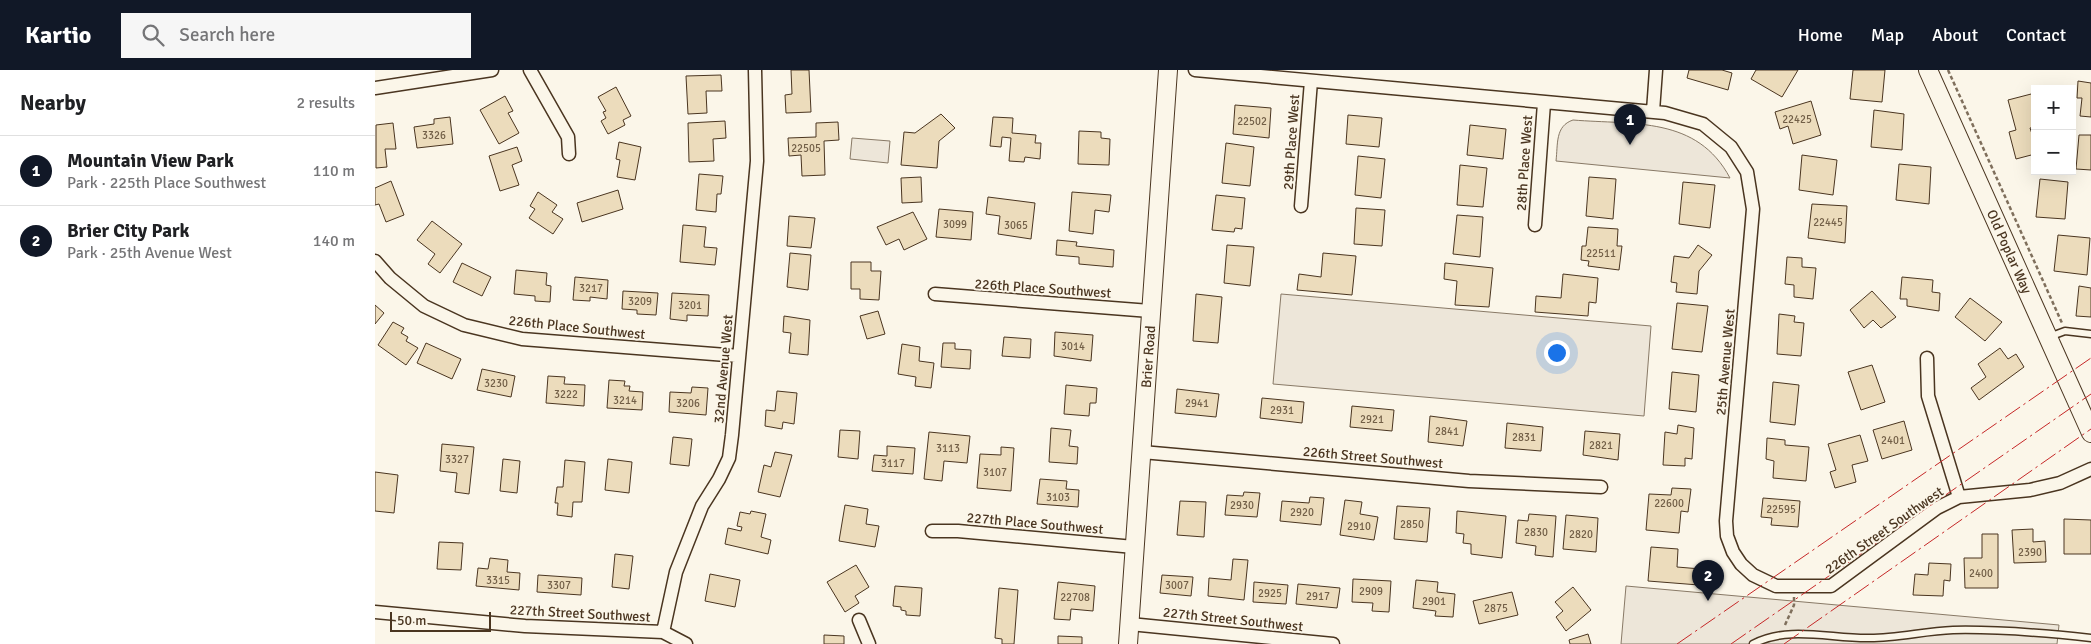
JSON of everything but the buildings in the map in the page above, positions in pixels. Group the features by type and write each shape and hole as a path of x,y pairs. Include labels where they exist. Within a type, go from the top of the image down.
{"main road":[{"name":"Brier Road","path":"1128,644 1168,70"},
{"name":"Old Poplar Way","path":"1928,70 2091,433"}],"street":[{"path":"375,88 492,70"},
{"path":"530,70 568,137 569,154"},
{"name":"32nd Avenue West","path":"663,632 676,572 703,506 729,458 757,161 755,70"},
{"name":"25th Avenue West","path":"1195,70 1543,103 1653,111 1675,115 1703,124 1731,147 1747,172 1753,209 1726,522 1727,536 1733,552 1741,564 1753,575"},
{"path":"1653,111 1656,70"},
{"name":"29th Place West","path":"1301,206 1311,81"},
{"name":"28th Place West","path":"1535,225 1543,103"},
{"name":"226th Place Southwest","path":"375,261 390,278 424,306 464,325 522,339 739,356"},
{"name":"226th Place Southwest","path":"935,294 1150,311"},
{"path":"1927,358 1928,396 1959,497"},
{"name":"226th Street Southwest","path":"1142,452 1469,481 1601,487"},
{"name":"226th Street Southwest","path":"1753,575 1775,586 1831,586 1937,508 1959,497 2030,490 2060,483 2091,470"},
{"name":"227th Place Southwest","path":"932,531 958,531 1134,547"},
{"name":"227th Street Southwest","path":"375,612 525,626 663,632"},
{"path":"859,620 869,644"},
{"name":"227th Street Southwest","path":"1130,624 1333,644"},
{"path":"663,632 686,644"}],"lane":[{"path":"2048,337 2065,331 2091,334"},
{"path":"1753,644 1786,635 1813,633 1868,638 1952,630 2014,630 2091,638"}],"path":[{"path":"1947,70 2065,331"},
{"path":"1786,635 1785,626 1794,604 1795,587"}],"shaded area":[{"path":"1573,120 1641,124 1682,134 1700,143 1716,158 1730,178 1556,161 1560,131 1567,123"},
{"path":"852,138 890,141 888,163 850,159"},
{"path":"1281,294 1651,326 1644,416 1273,384"},
{"path":"1626,586 2059,625 2057,644 1621,644"}],"power":[{"path":"1677,644 2091,358"},
{"path":"1731,644 2091,394"},
{"path":"1784,644 2091,429"}],"place":[{"name":"Mountain View Park","path":"1630,145"},
{"name":"Brier City Park","path":"1708,601"}]}
